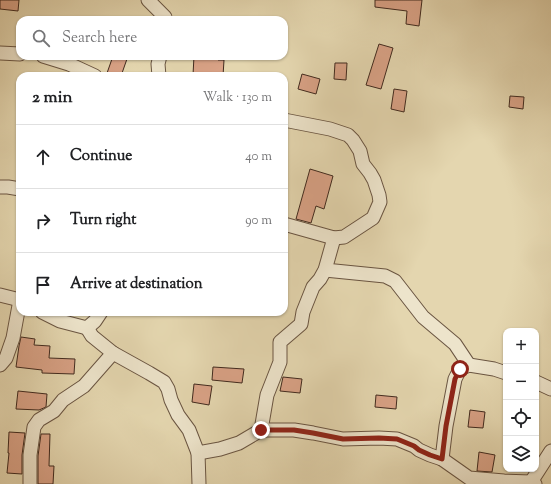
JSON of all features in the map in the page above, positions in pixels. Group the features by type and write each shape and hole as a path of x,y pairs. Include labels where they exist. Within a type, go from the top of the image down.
{"street":[{"path":"148,0 164,16"},
{"path":"0,53 16,54"},
{"path":"56,60 86,72"},
{"path":"159,60 159,72"},
{"path":"288,121 330,129 348,135 360,151 363,164 374,180 380,202 373,218 344,237 334,238 288,225"},
{"path":"0,176 9,188"},
{"path":"261,430 266,395 280,362 280,342 301,324 303,312 313,287 325,270 334,238"},
{"path":"325,270 385,276 395,281 424,317 455,344 469,365"},
{"path":"0,295 16,299"},
{"path":"0,366 6,358 13,338 17,316"},
{"path":"49,316 60,322 87,328 92,336 113,353 164,382 178,415 189,430 198,453 199,484"},
{"path":"87,328 98,316"},
{"path":"30,484 30,455 34,427 39,420 54,411 63,400 84,386 113,353"},
{"path":"442,459 446,426 455,379 460,369 469,365 503,372"},
{"path":"539,383 551,389"},
{"path":"198,453 220,449 239,443 261,430 294,430 343,439 397,439 430,455 442,459 469,478 503,483 533,483 551,451"}],"building":[{"path":"0,0 19,0 18,11 0,9"},
{"path":"375,0 422,0 419,26 406,24 407,11 375,7"},
{"path":"379,44 393,48 381,89 366,85"},
{"path":"112,60 127,60 122,72 107,72"},
{"path":"194,60 224,60 223,72 193,72"},
{"path":"335,63 347,63 346,80 334,79"},
{"path":"302,74 320,79 316,94 298,89"},
{"path":"394,89 407,91 404,112 391,109"},
{"path":"510,96 524,97 523,109 509,107"},
{"path":"310,169 333,176 324,209 316,206 311,223 296,219"},
{"path":"21,337 35,339 34,345 50,346 49,358 75,359 74,374 42,373 42,370 16,367"},
{"path":"213,367 244,369 242,383 212,380"},
{"path":"283,377 302,379 300,393 280,391"},
{"path":"194,384 212,386 209,405 192,402"},
{"path":"18,391 47,394 46,407 39,410 16,409"},
{"path":"376,395 397,397 396,409 375,407"},
{"path":"470,410 485,412 483,428 468,427"},
{"path":"9,432 25,433 22,455 22,474 7,473"},
{"path":"41,434 50,434 49,466 54,466 53,484 38,484 38,456"},
{"path":"479,452 495,455 492,472 477,471"}],"route":[{"path":"261,430 294,430 343,439 397,439 430,455 442,459 446,426 455,379 460,369"}]}
